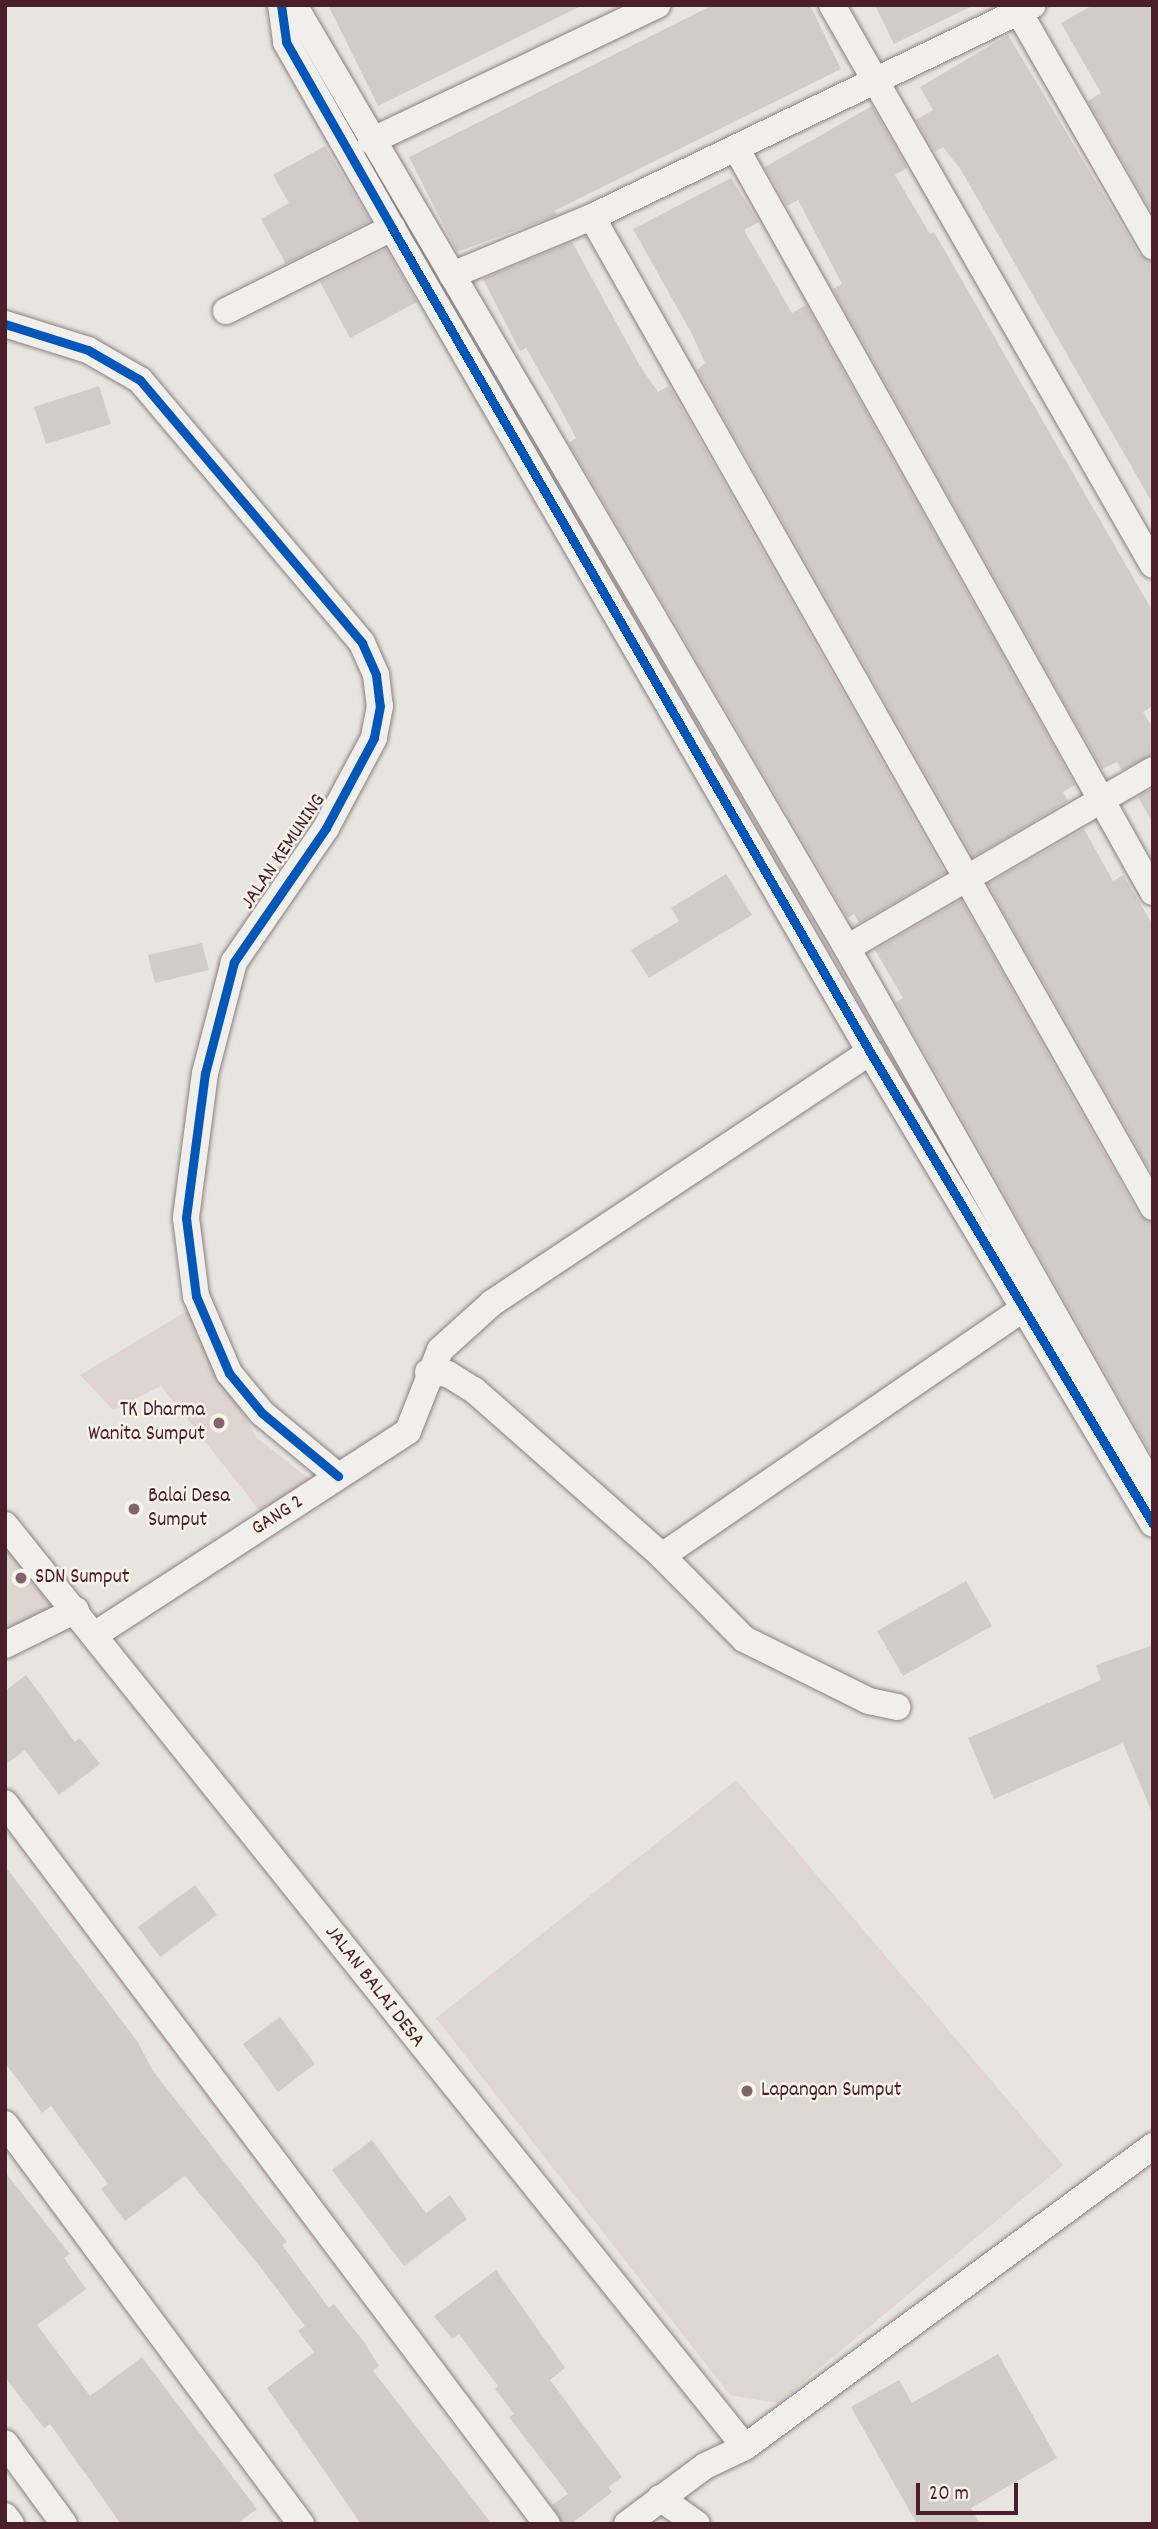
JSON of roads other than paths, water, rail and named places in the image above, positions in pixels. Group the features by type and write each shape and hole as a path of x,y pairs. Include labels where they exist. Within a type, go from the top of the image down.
{"street":[{"path":"281,5 286,42 392,228 870,1052 1153,1524"},
{"path":"294,5 371,141 847,948 1153,1489"},
{"path":"371,141 657,5"},
{"path":"832,5 1153,565"},
{"path":"452,275 592,217 875,77 1026,8 1153,246"},
{"path":"736,148 1153,892"},
{"path":"592,217 1153,1207"},
{"path":"226,311 392,228"},
{"name":"JALAN KEMUNING","path":"5,324 88,350 140,380 362,643 376,675 380,706 374,738 326,828 234,962 205,1073 186,1218 197,1296 229,1373 262,1413 338,1476"},
{"path":"847,948 1153,770"},
{"name":"GANG 2","path":"96,1634 408,1431 428,1372 440,1350 492,1303 870,1052"},
{"path":"662,1556 1024,1308"},
{"path":"428,1372 448,1374 474,1390 662,1556 712,1611 763,1652 869,1702 897,1707"},
{"name":"JALAN BALAI DESA","path":"5,1525 96,1634 745,2447"},
{"path":"5,1645 76,1610"},
{"path":"5,1803 547,2524"},
{"path":"5,2124 300,2524"},
{"path":"627,2524 660,2498 745,2447 1153,2146"},
{"path":"5,2443 64,2524"},
{"path":"660,2498 697,2524"},
{"path":"5,2516 11,2524"}],"place":[{"name":"TK Dharma Wanita Sumput","path":"219,1423"},
{"name":"Balai Desa Sumput","path":"134,1509"},
{"name":"SDN Sumput","path":"21,1578"},
{"name":"Lapangan Sumput","path":"747,2091"}]}
